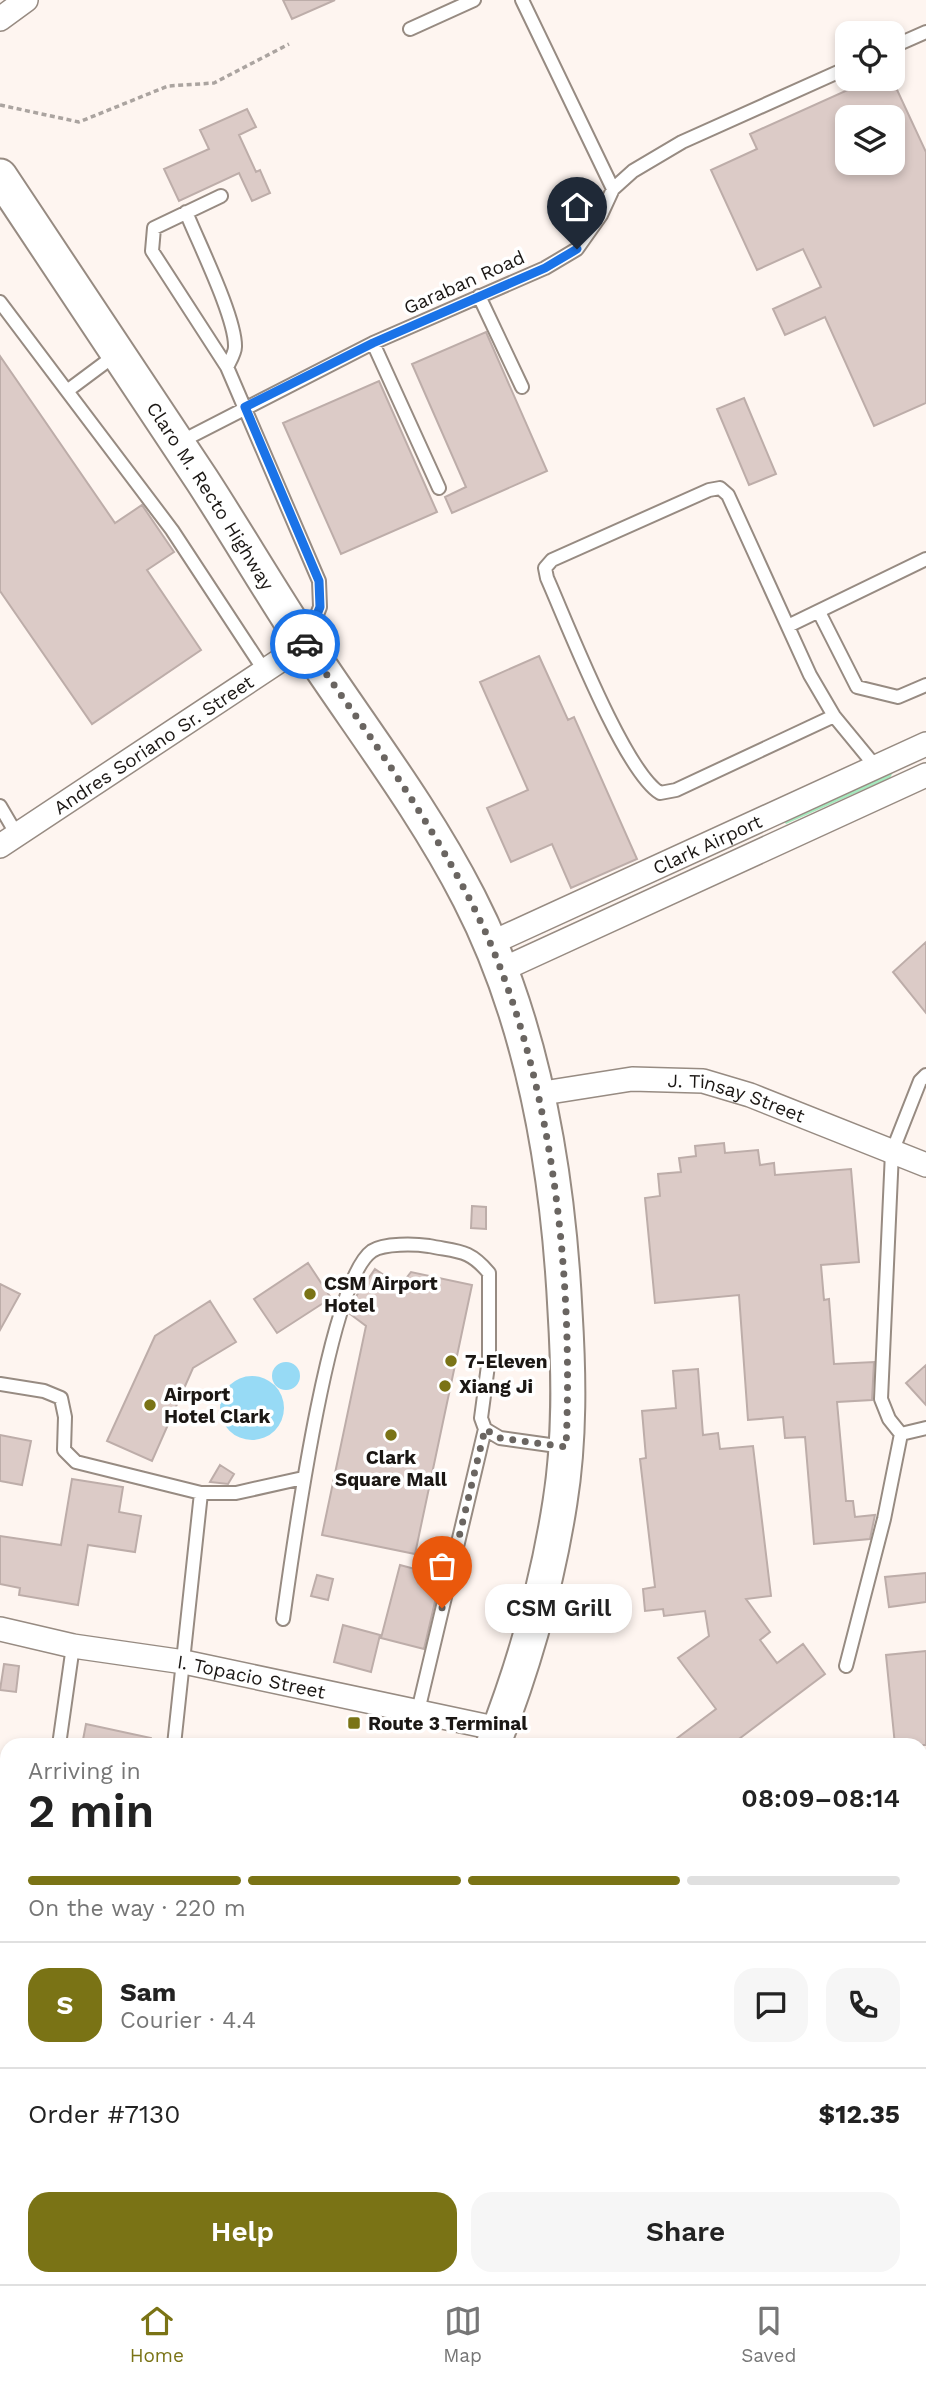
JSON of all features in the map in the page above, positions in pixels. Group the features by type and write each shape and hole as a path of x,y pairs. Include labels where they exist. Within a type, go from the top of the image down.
{"main road":[{"name":"Claro M. Recto Highway","path":"0,176 178,443 305,644 413,804 469,898 495,957 537,1094 558,1208 567,1347 556,1446 561,1500 537,1617 496,1737"}],"street":[{"path":"0,19 26,0"},
{"name":"Andres Soriano Sr. Street","path":"9,840 305,644"},
{"name":"Clark Airport","path":"495,957 926,744"},
{"path":"897,757 918,779"},
{"name":"Clark Airport","path":"495,957 918,779"},
{"name":"J. Tinsay Street","path":"537,1094 632,1079 703,1081 750,1095 926,1165"},
{"name":"I. Topacio Street","path":"0,1629 73,1646 184,1662 418,1710 456,1720 496,1737"}],"lane":[{"path":"410,29 474,0"},
{"path":"522,0 613,188"},
{"path":"905,41 926,32"},
{"name":"Garaban Road","path":"178,443 373,343 545,268 577,249 601,215 613,188 634,171 682,142 835,73"},
{"path":"221,195 154,228 152,251 227,367 319,581 320,607 305,644"},
{"path":"186,212 219,292 232,332 236,348 227,367"},
{"path":"479,296 522,387"},
{"path":"3,311 172,530 264,670"},
{"path":"373,343 439,488"},
{"path":"67,391 118,353"},
{"path":"834,716 676,790 660,793 649,784 628,757 547,578 545,568 552,560 709,490 720,488 728,495 810,675 834,716 876,767"},
{"path":"788,626 926,559"},
{"path":"819,612 857,687 898,697 926,685"},
{"path":"0,806 9,840"},
{"path":"901,1434 888,1419 881,1399 892,1152 920,1081 926,1075"},
{"path":"283,1619 303,1478 340,1317 356,1268 373,1250 417,1244 474,1255 489,1273 489,1359 481,1418 485,1429 418,1710"},
{"path":"0,1384 44,1391 61,1398 65,1417 64,1450 76,1462 201,1493 236,1493 303,1478"},
{"path":"901,1434 926,1428"},
{"path":"485,1429 500,1438 556,1446"},
{"path":"846,1667 884,1520 901,1434"},
{"path":"175,1738 201,1493"},
{"path":"61,1738 73,1646"}],"path":[{"path":"0,105 79,122 168,86 214,83 289,44"}],"green space":[{"path":"893,772 890,778 786,824 782,818"}],"water":[{"path":"286,1362 296,1366 300,1376 296,1386 286,1390 276,1386 272,1376 276,1366"},
{"path":"246,1376 258,1376 275,1385 282,1396 282,1420 275,1431 258,1440 246,1440 234,1435 225,1426 220,1414 220,1402 225,1390 234,1381"}],"building":[{"path":"283,0 335,0 292,19"},
{"path":"845,91 898,91 904,105 835,105 835,175 905,175 905,107 926,152 926,403 874,426 825,317 785,335 773,309 821,287 803,249 757,270 711,170 757,149 750,134"},
{"path":"247,109 256,127 239,135 256,172 260,170 270,193 252,201 239,173 179,201 164,169 209,149 200,130"},
{"path":"486,332 547,471 452,513 445,497 466,487 412,364"},
{"path":"0,356 115,523 142,505 174,552 147,570 201,650 92,724 0,591"},
{"path":"379,381 437,512 341,554 283,423"},
{"path":"744,398 776,474 749,485 717,409"},
{"path":"539,656 568,720 574,717 637,859 571,888 552,844 511,862 487,808 528,790 480,682"},
{"path":"926,942 926,1013 893,972"},
{"path":"724,1143 725,1153 758,1150 760,1165 774,1163 775,1175 851,1169 859,1262 821,1265 824,1300 829,1299 834,1364 874,1362 872,1400 837,1402 846,1501 853,1501 855,1517 875,1515 870,1539 814,1544 805,1437 785,1438 783,1417 748,1420 739,1295 655,1303 645,1198 660,1196 658,1174 681,1172 679,1158 696,1156 695,1146"},
{"path":"472,1206 486,1207 486,1229 471,1228"},
{"path":"308,1263 331,1298 277,1333 254,1299"},
{"name":"Clark Square Mall","path":"375,1269 400,1286 411,1272 472,1285 415,1554 322,1535 366,1326 350,1314 357,1295"},
{"path":"0,1284 20,1294 0,1330"},
{"name":"Airport Hotel Clark","path":"210,1301 236,1342 193,1368 152,1461 107,1441 155,1336"},
{"path":"926,1365 926,1405 906,1383"},
{"path":"698,1369 703,1435 718,1433 720,1449 753,1446 771,1596 746,1599 770,1632 760,1640 777,1663 803,1644 825,1674 740,1738 677,1738 716,1709 678,1658 709,1636 705,1611 664,1616 663,1609 645,1611 643,1589 655,1587 640,1459 646,1458 642,1411 676,1408 673,1371"},
{"path":"0,1435 31,1441 22,1485 0,1481"},
{"path":"220,1465 234,1474 228,1484 210,1482"},
{"path":"72,1479 123,1487 119,1512 141,1516 135,1552 88,1545 78,1605 19,1595 20,1588 0,1584 0,1536 61,1545"},
{"path":"400,1565 441,1576 424,1649 381,1638"},
{"path":"926,1573 926,1602 889,1607 885,1577"},
{"path":"317,1575 333,1579 328,1600 311,1596"},
{"path":"343,1625 380,1635 371,1672 334,1662"},
{"path":"926,1651 926,1738 894,1738 886,1655"},
{"path":"4,1664 19,1666 16,1692 0,1690"},
{"path":"86,1724 151,1738 83,1738"}],"way so far":[{"path":"305,644 383,755 469,898 501,970 525,1051 537,1094 558,1208 567,1347 566,1447 500,1438 485,1429 442,1608"}],"place":[{"name":"CSM Airport Hotel","path":"310,1294"},
{"name":"7-Eleven","path":"451,1361"},
{"name":"Xiang Ji","path":"445,1386"},
{"name":"Airport Hotel Clark","path":"150,1405"},
{"name":"Clark Square Mall","path":"391,1435"},
{"name":"CSM Grill","path":"442,1608"},
{"name":"Route 3 Terminal","path":"354,1723"}],"route":[{"path":"305,644 320,607 319,581 245,407 304,380 373,343 545,268 577,249"}]}
